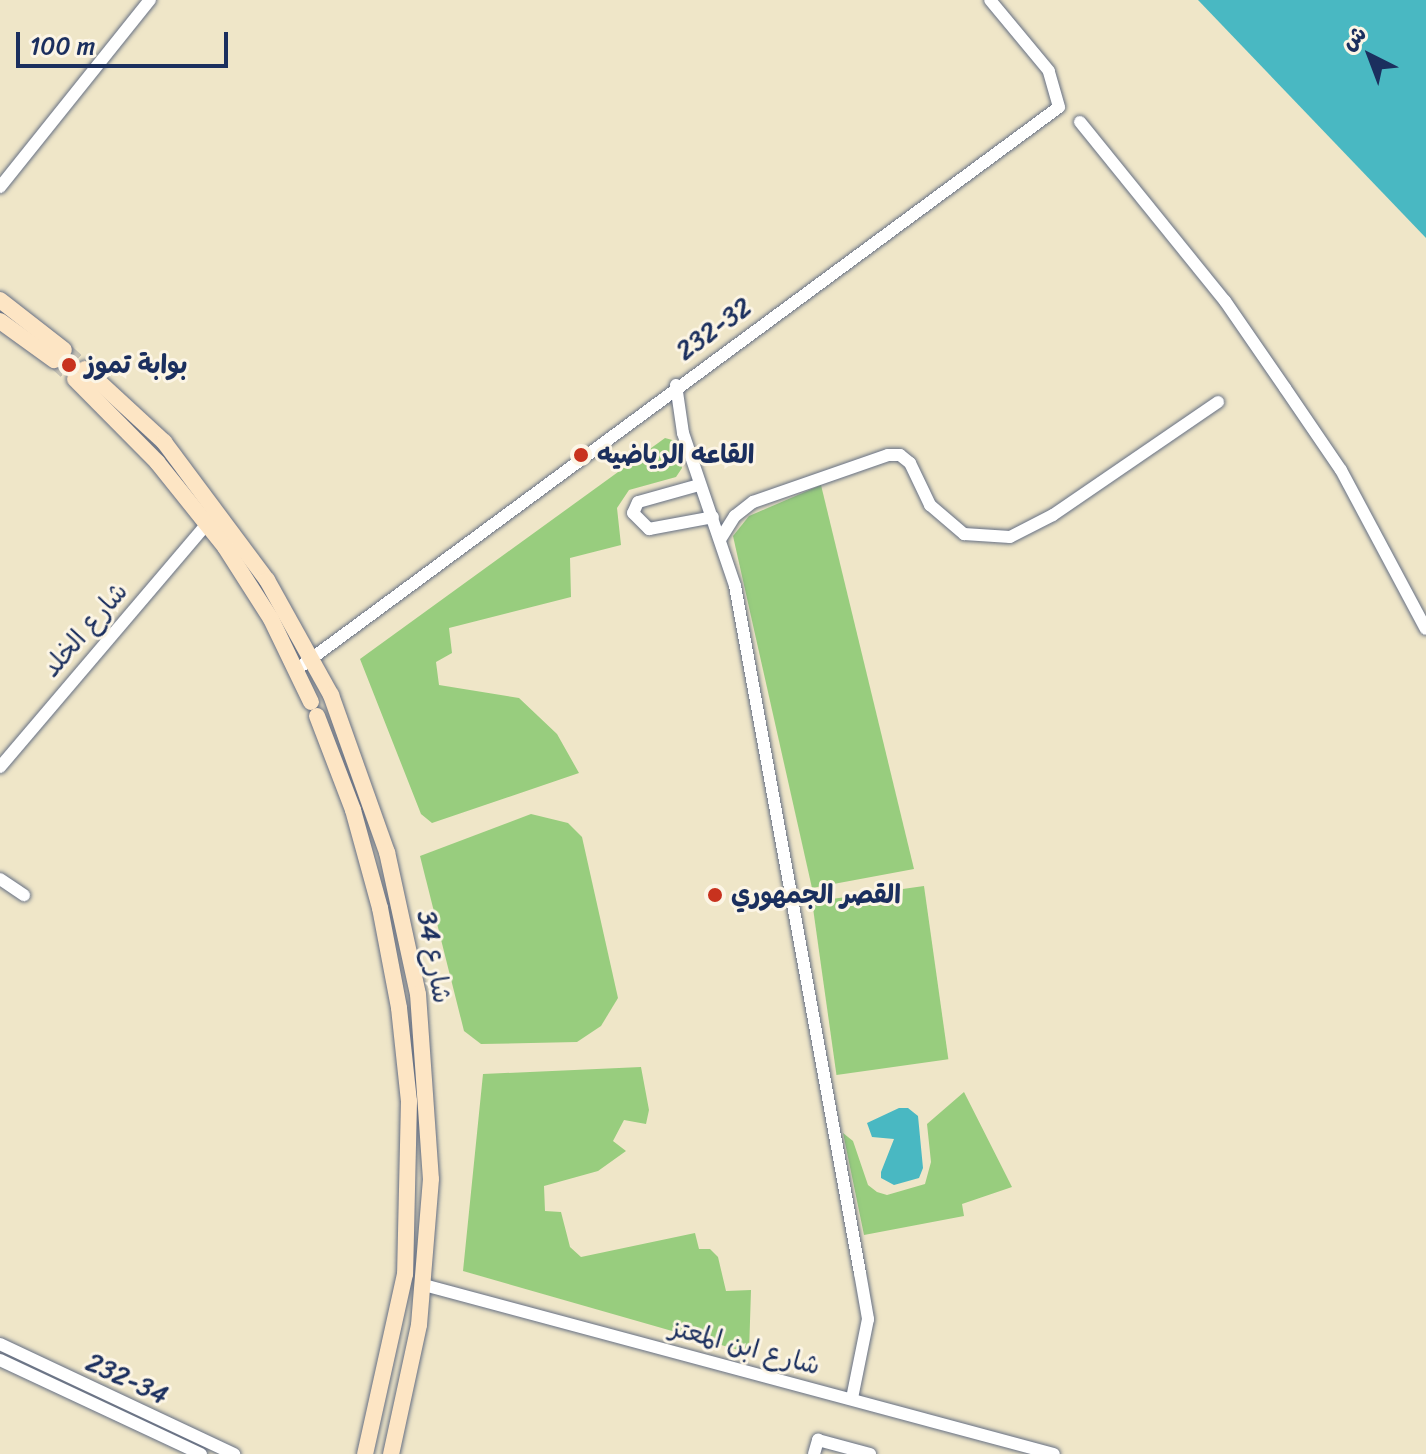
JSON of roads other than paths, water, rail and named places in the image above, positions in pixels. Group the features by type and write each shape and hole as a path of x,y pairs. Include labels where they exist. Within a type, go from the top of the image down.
{"main road":[{"path":"0,300 59,355 0,321"},
{"path":"207,524 80,374 164,442 218,508"},
{"name":"شارع 34","path":"218,508 313,658 376,815 415,979 430,1133 424,1285 391,1454"},
{"name":"شارع 34","path":"207,524 257,594 314,709 353,810 380,908 399,1008 409,1101 405,1274 365,1454"}],"street":[{"path":"0,187 150,0"},
{"name":"232-32","path":"296,670 676,385 1059,107 1049,71 990,0"},
{"path":"1080,122 1225,301 1341,470 1426,629"},
{"path":"676,385 699,485 721,538 738,602 868,1319 852,1398"},
{"path":"721,538 735,516 753,502 888,455 900,455 910,463 930,505 964,534 1010,537 1053,515 1218,402"},
{"path":"699,485 638,502 633,513 649,529 713,517"},
{"name":"شارع الخلد","path":"0,767 218,508"},
{"path":"0,879 24,895"},
{"name":"شارع ابن المعتز","path":"424,1285 852,1398 1046,1453"},
{"name":"232-34","path":"0,1344 234,1454"},
{"name":"232-34","path":"0,1360 201,1454"},
{"path":"814,1454 818,1440 870,1454"}],"water":[{"path":"1198,0 1426,0 1426,238"},
{"path":"899,1108 908,1108 918,1116 923,1168 919,1178 894,1185 881,1178 881,1172 894,1139 872,1137 867,1123"}],"tunnel":[{"path":"64,350 85,369"},
{"path":"54,360 75,379"}],"place":[{"name":"بوابة تموز","path":"69,365"},
{"name":"القاعه الرياضيه","path":"581,455"},
{"name":"القصر الجمهوري","path":"715,895"}]}
